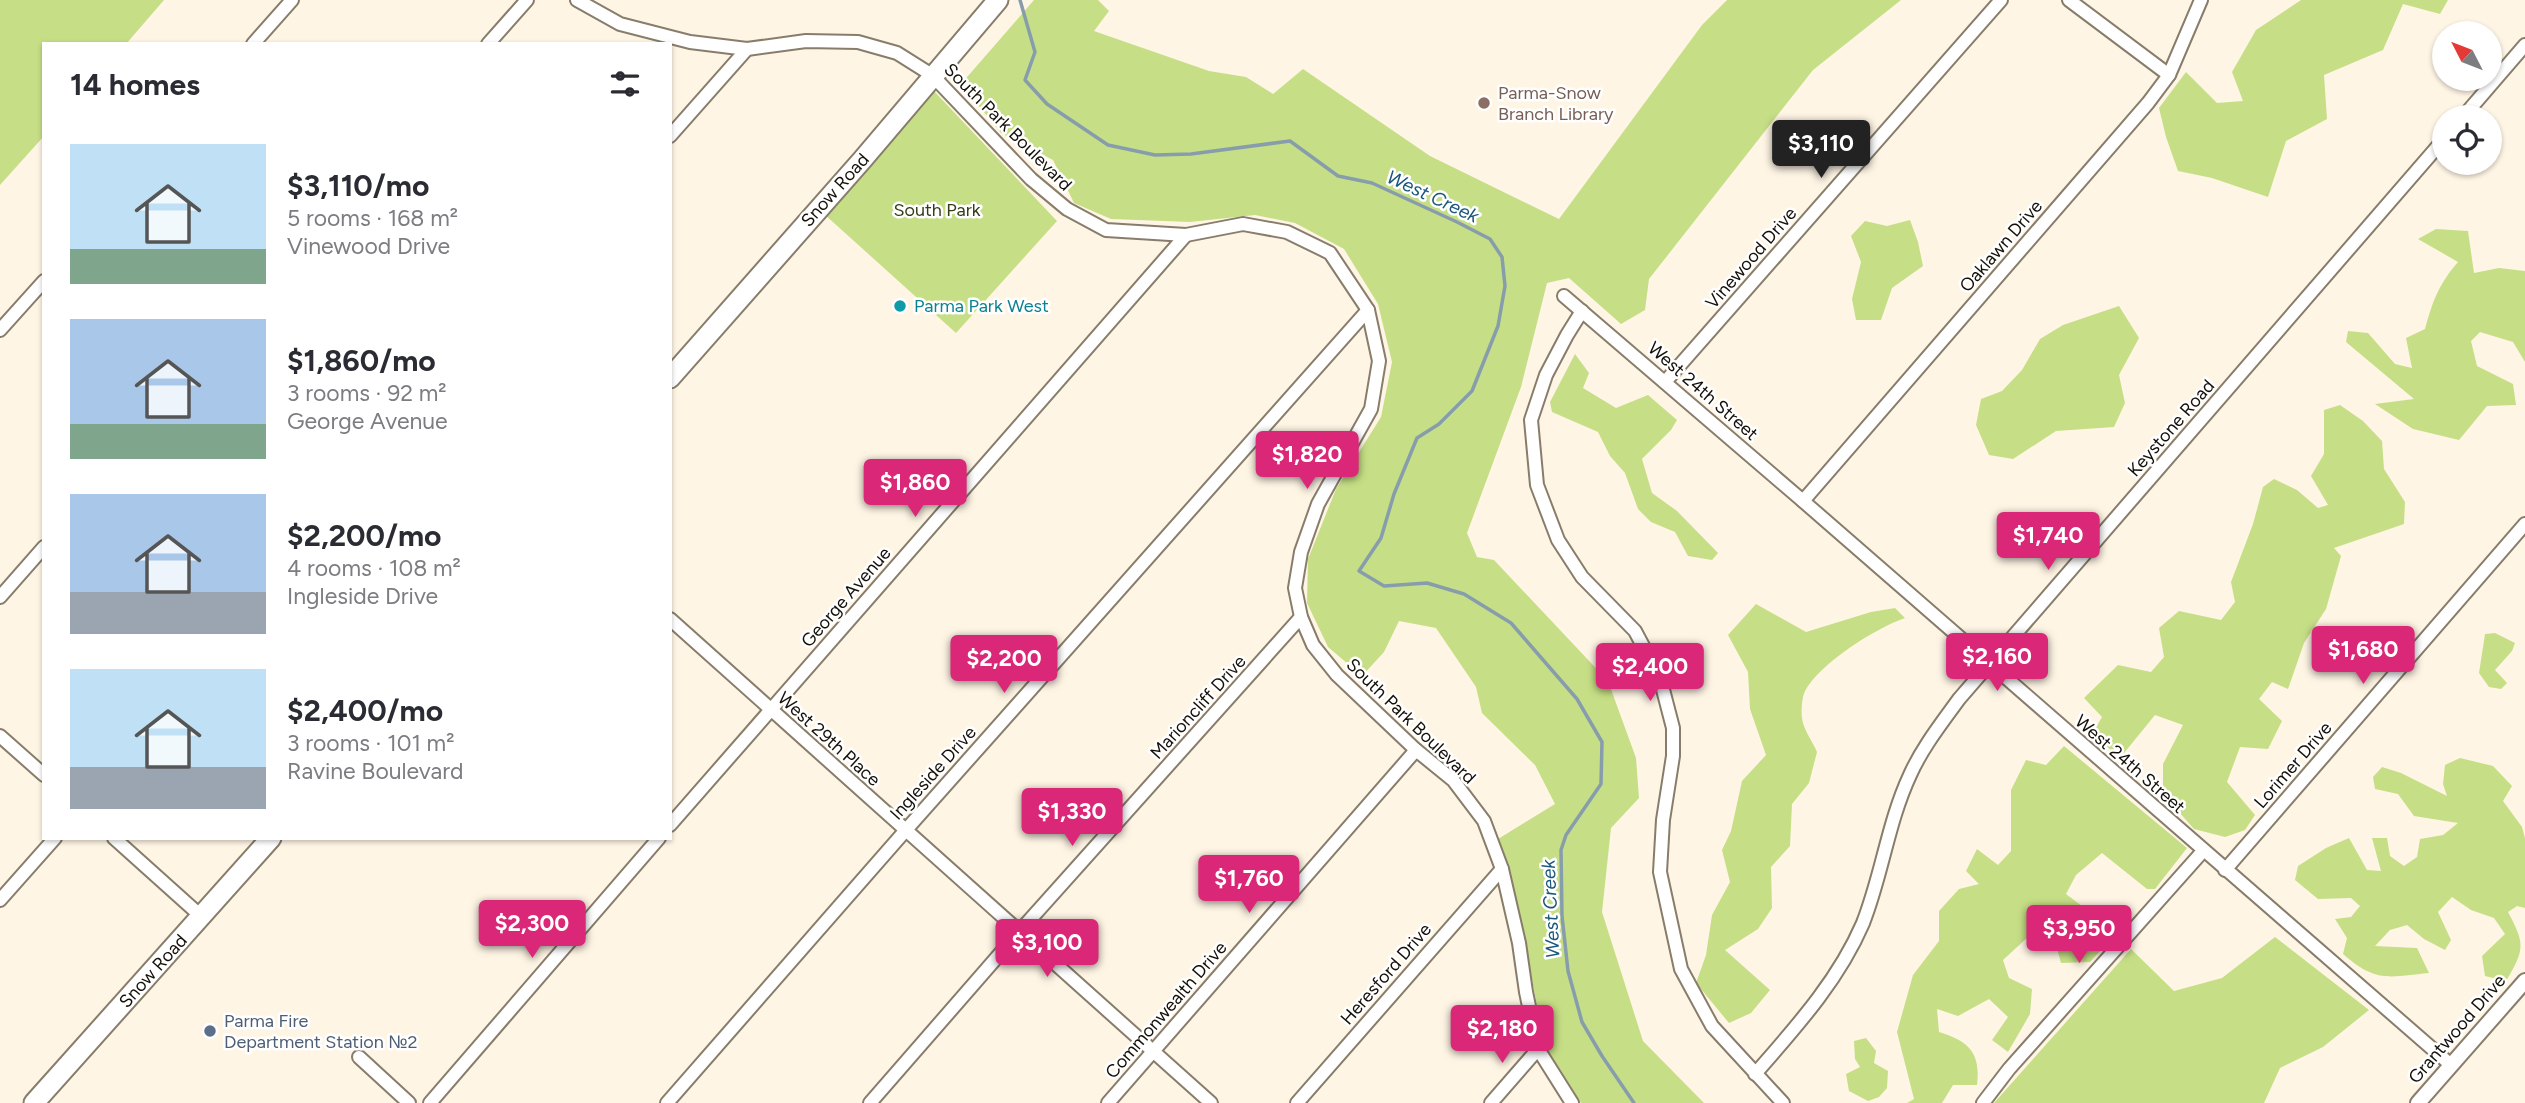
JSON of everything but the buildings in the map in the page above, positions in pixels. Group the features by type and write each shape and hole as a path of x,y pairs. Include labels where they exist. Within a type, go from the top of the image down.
{"main road":[{"name":"Snow Road","path":"672,376 863,159 998,0"},
{"name":"Snow Road","path":"34,1103 269,840"}],"street":[{"path":"255,42 292,0"},
{"path":"490,42 527,0"},
{"name":"South Park Boulevard","path":"577,0 620,24 690,42 747,49 806,41 858,42 897,53 932,75 1031,179 1067,209 1106,230 1186,234 1243,224 1287,232 1331,253 1368,310 1378,361 1371,410 1318,504 1301,552 1295,588 1301,617 1313,645 1337,676 1416,750 1453,780 1484,821 1502,869 1519,943 1538,1049 1572,1103"},
{"name":"Vinewood Drive","path":"1665,382 2001,0"},
{"path":"2069,0 2169,75"},
{"name":"Oaklawn Drive","path":"1803,501 2148,103 2169,75 2201,0"},
{"path":"2473,105 2525,45"},
{"path":"672,134 747,49"},
{"name":"Keystone Road","path":"1755,1074 1809,1012 1835,977 1863,923 1909,775 1930,739 1959,699 2432,153"},
{"name":"George Avenue","path":"672,823 766,706 1186,234"},
{"path":"0,330 42,283"},
{"name":"West 24th Street","path":"1564,296 2451,1065"},
{"name":"Ingleside Drive","path":"667,1103 1368,310"},
{"path":"1582,312 1546,375 1531,420 1537,485 1558,540 1583,577 1635,631 1660,678 1673,728 1673,755 1662,820 1661,872 1681,969 1712,1026 1783,1103"},
{"name":"Lorimer Drive","path":"2225,870 2525,524"},
{"path":"0,597 42,549"},
{"name":"Marioncliff Drive","path":"870,1103 1301,617"},
{"name":"West 29th Place","path":"672,621 1211,1103"},
{"path":"0,736 42,773"},
{"name":"Commonwealth Drive","path":"1108,1103 1416,750"},
{"path":"0,900 53,840"},
{"path":"116,840 202,917"},
{"path":"430,1103 657,840"},
{"path":"1983,1103 2009,1069 2203,851"},
{"name":"Heresford Drive","path":"1297,1103 1502,869"},
{"name":"Grantwood Drive","path":"2418,1103 2525,981"},
{"path":"1491,1103 1538,1049"},
{"path":"359,1057 409,1103"}],"green space":[{"path":"0,0 164,0 128,42 42,42 42,138 0,185"},
{"path":"1034,0 1098,0 1109,11 1094,31 1209,71 1246,77 1273,94 1303,69 1430,156 1559,219 1702,25 1727,0 1901,0 1813,70 1649,279 1645,310 1621,324 1569,278 1547,283 1521,387 1467,533 1477,557 1494,560 1608,681 1636,758 1639,798 1611,828 1602,912 1643,1041 1704,1103 1581,1103 1545,1047 1522,928 1498,839 1555,804 1535,765 1482,713 1476,687 1436,628 1399,621 1384,652 1362,676 1328,647 1307,603 1308,559 1336,489 1381,417 1392,362 1378,304 1344,249 1295,223 1255,215 1190,222 1111,219 1074,203 1053,160 1001,133 961,84"},
{"path":"2301,0 2448,0 2440,14 2403,4 2383,50 2324,75 2327,119 2286,141 2268,197 2212,178 2178,171 2159,108 2186,72 2217,103 2243,101 2232,72 2256,30"},
{"name":"South Park","path":"933,90 1057,221 956,333 824,214"},
{"path":"1910,220 1923,266 1892,288 1881,320 1856,320 1852,299 1861,262 1851,236 1865,221 1887,226"},
{"path":"2436,229 2468,231 2474,273 2499,268 2525,271 2525,362 2513,342 2480,332 2471,341 2477,366 2513,384 2516,405 2487,406 2459,440 2413,429 2375,404 2414,399 2346,342 2348,331 2368,333 2395,364 2412,368 2406,338 2425,329 2437,293 2458,262 2418,239"},
{"path":"2119,306 2139,338 2119,375 2125,403 2114,427 2056,431 2013,459 1989,455 1976,425 1981,399 2002,391 2022,370 2040,339 2063,325"},
{"path":"1575,354 1589,373 1583,388 1616,408 1648,395 1677,420 1671,430 1642,459 1652,493 1677,511 1718,553 1712,560 1688,556 1675,532 1651,522 1638,509 1625,473 1610,456 1598,432 1552,412 1550,402"},
{"path":"2340,405 2363,421 2382,441 2384,469 2405,502 2404,524 2334,548 2341,556 2326,609 2304,643 2288,689 2272,682 2259,699 2282,721 2268,749 2240,747 2227,782 2255,815 2245,830 2225,837 2194,829 2163,794 2163,764 2183,725 2155,715 2120,758 2092,734 2102,717 2084,698 2118,665 2151,672 2164,657 2159,628 2179,611 2221,620 2235,602 2231,582 2253,524 2263,487 2274,479 2297,490 2318,508 2328,505 2311,476 2324,454 2324,410"},
{"path":"1756,604 1806,632 1871,612 1895,608 1905,618 1879,630 1836,658 1812,680 1805,691 1803,722 1817,752 1809,783 1792,804 1790,846 1771,867 1772,908 1758,929 1725,950 1770,990 1751,1013 1729,1023 1696,983 1706,955 1712,915 1730,882 1722,850 1731,831 1742,781 1766,755 1750,709 1748,672 1728,635"},
{"path":"2495,633 2515,643 2512,651 2495,670 2507,683 2501,689 2489,687 2479,673 2485,634"},
{"path":"2064,746 2187,848 2155,889 2147,889 2102,853 2076,875 2066,894 2103,922 2109,941 2090,962 2061,963 2052,930 2028,937 2003,960 2009,978 2032,989 2030,1014 2008,1052 1992,1040 2008,1017 1989,999 1958,1016 1937,1009 1939,1032 1958,1039 1974,1056 1977,1064 1977,1085 1953,1085 1942,1103 1907,1103 1914,1099 1897,1032 1913,975 1939,941 1939,911 1959,889 1979,884 1966,871 1977,849 1998,865 2011,851 2011,790 2026,760 2046,765"},
{"path":"2460,758 2493,766 2512,786 2503,801 2522,827 2525,838 2525,908 2517,906 2508,912 2520,939 2517,961 2506,981 2485,976 2482,956 2505,934 2494,918 2471,910 2452,897 2438,912 2451,940 2445,950 2424,939 2407,925 2390,930 2375,946 2417,948 2429,973 2392,976 2374,974 2343,954 2347,938 2335,919 2351,917 2360,906 2351,898 2318,899 2295,880 2298,866 2326,848 2349,838 2367,870 2381,871 2372,838 2387,838 2390,856 2404,866 2417,857 2420,839 2443,835 2458,823 2414,816 2398,794 2375,789 2373,777 2382,767 2401,773 2447,796 2443,784 2445,765"},
{"path":"2275,937 2369,1010 2323,1047 2280,1068 2264,1103 1994,1103 2131,949 2174,991 2222,978"},
{"path":"1866,1038 1876,1051 1874,1063 1888,1071 1887,1088 1879,1097 1868,1101 1849,1091 1846,1074 1860,1067 1855,1059 1854,1041"}],"waterway":[{"name":"West Creek","path":"1020,0 1035,52 1025,80 1047,104 1108,145 1155,155 1191,154 1290,141 1338,176 1372,183 1490,239 1502,257 1505,286 1498,326 1472,391 1439,424 1417,438 1394,494 1381,538 1359,571 1384,586 1427,583 1464,594 1511,623 1577,699 1602,742 1601,784 1566,835 1561,850 1562,916 1568,971 1582,1022 1634,1103"}],"place":[{"name":"Parma-Snow Branch Library","path":"1484,103"},
{"name":"Parma Park West","path":"900,306"},
{"name":"Parma Fire Department Station №2","path":"210,1031"}]}
